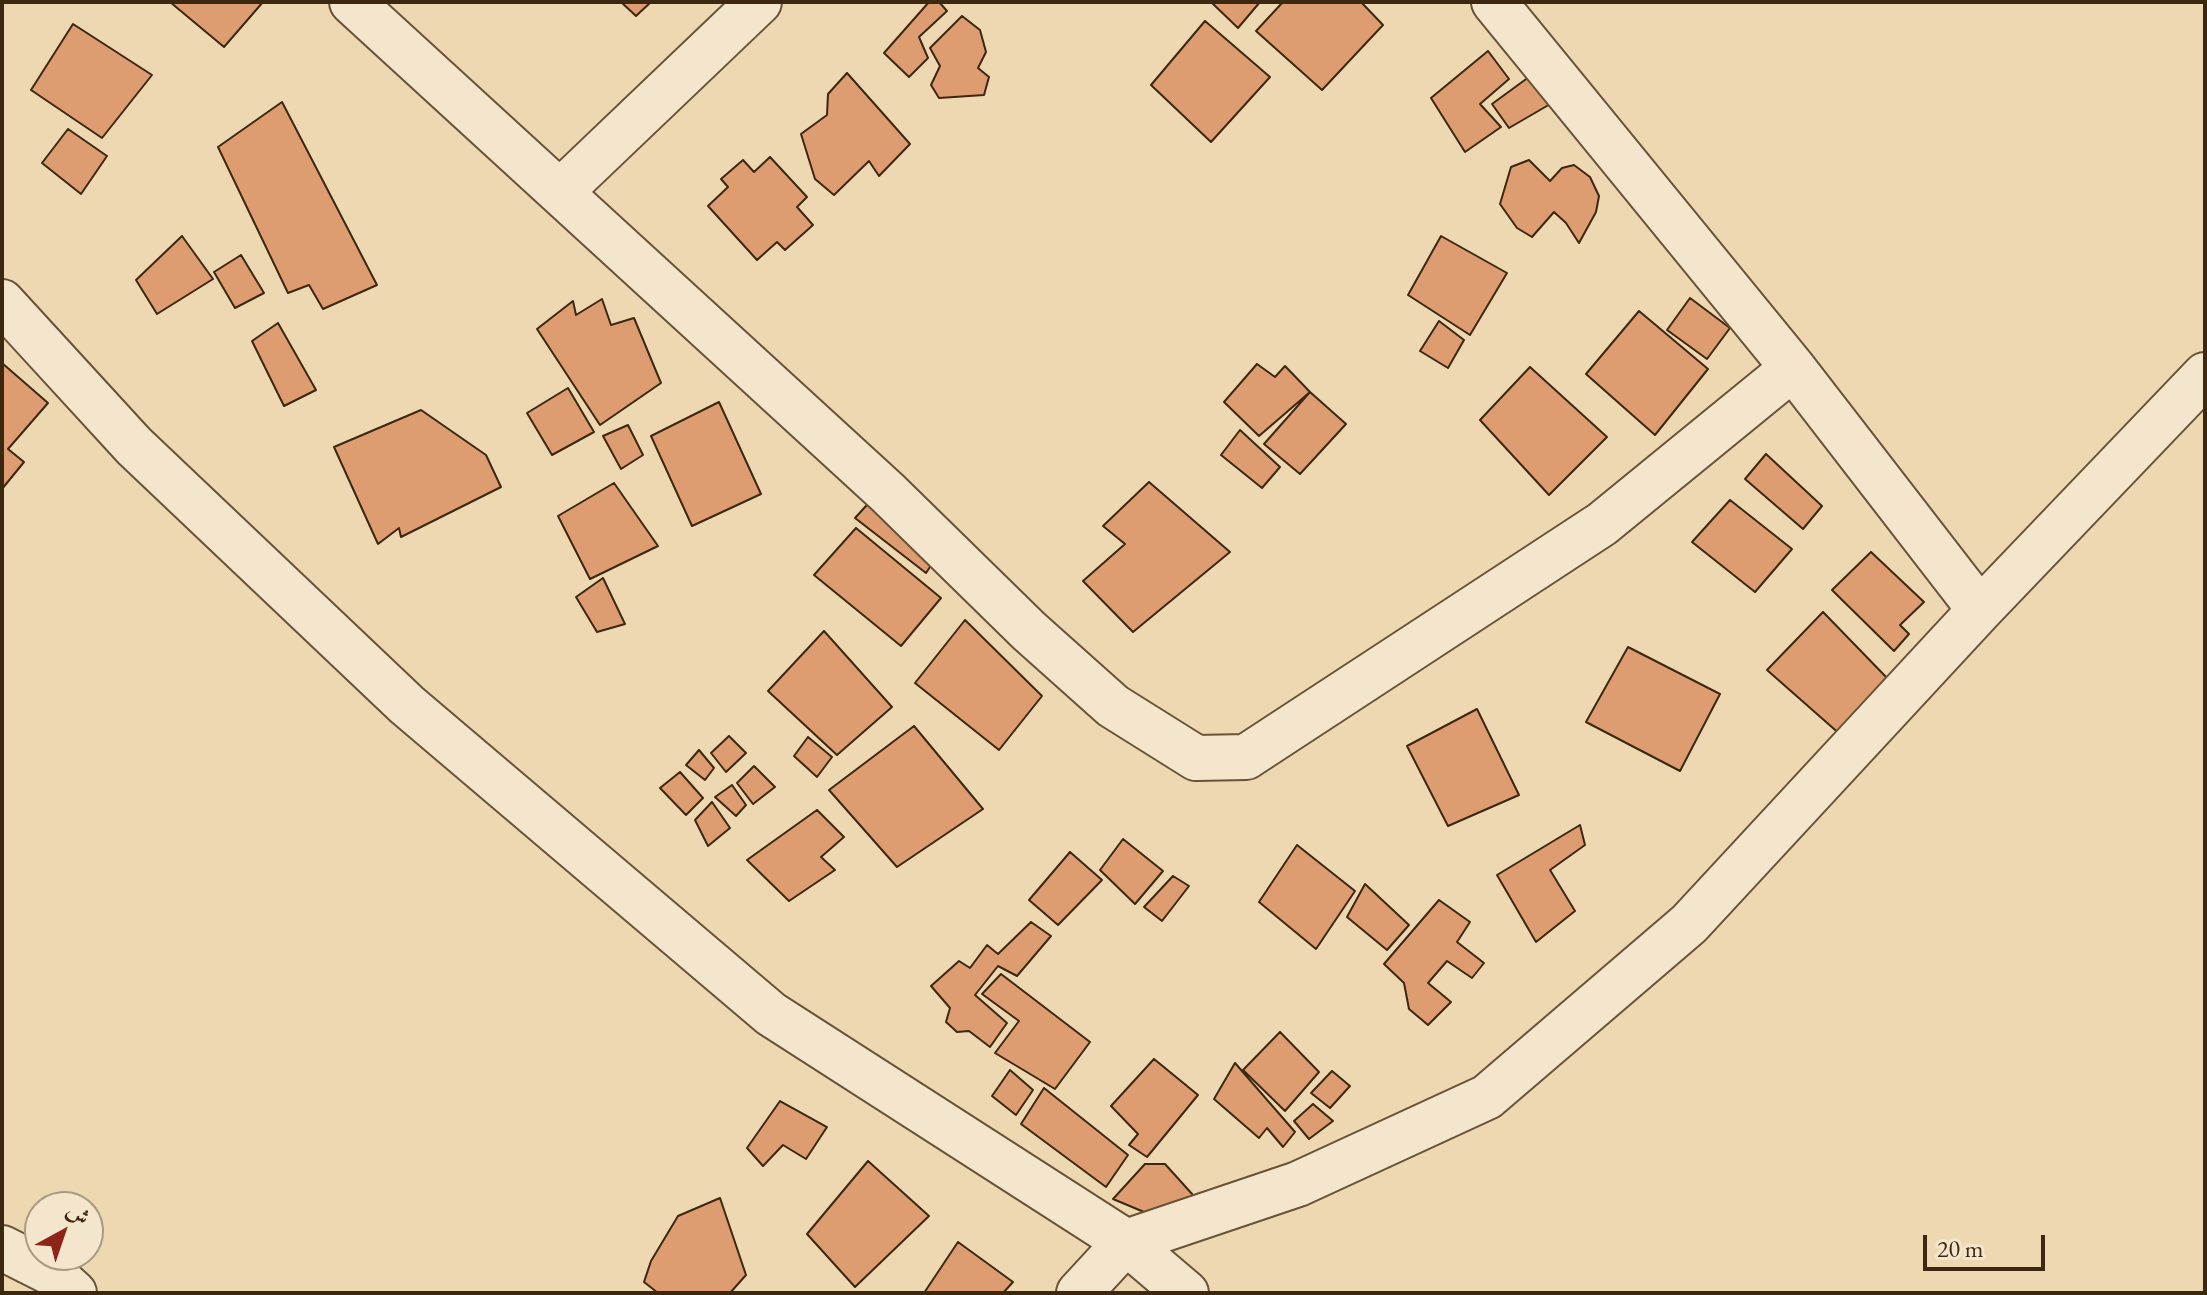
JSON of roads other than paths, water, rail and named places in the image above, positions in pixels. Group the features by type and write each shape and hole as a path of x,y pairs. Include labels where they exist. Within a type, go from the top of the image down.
{"street":[{"path":"352,2 887,492 1050,650 1113,706 1196,758 1246,757 1602,524 1793,368"},
{"path":"561,191 759,2"},
{"path":"1494,2 1793,368 1980,610"},
{"path":"2,302 134,446 407,705 771,1014 1126,1242 1186,1293"},
{"path":"1079,1293 1126,1242 1298,1184 1487,1097 1689,924 1980,610 2205,375"},
{"path":"2,1248 52,1273 74,1293"}]}
